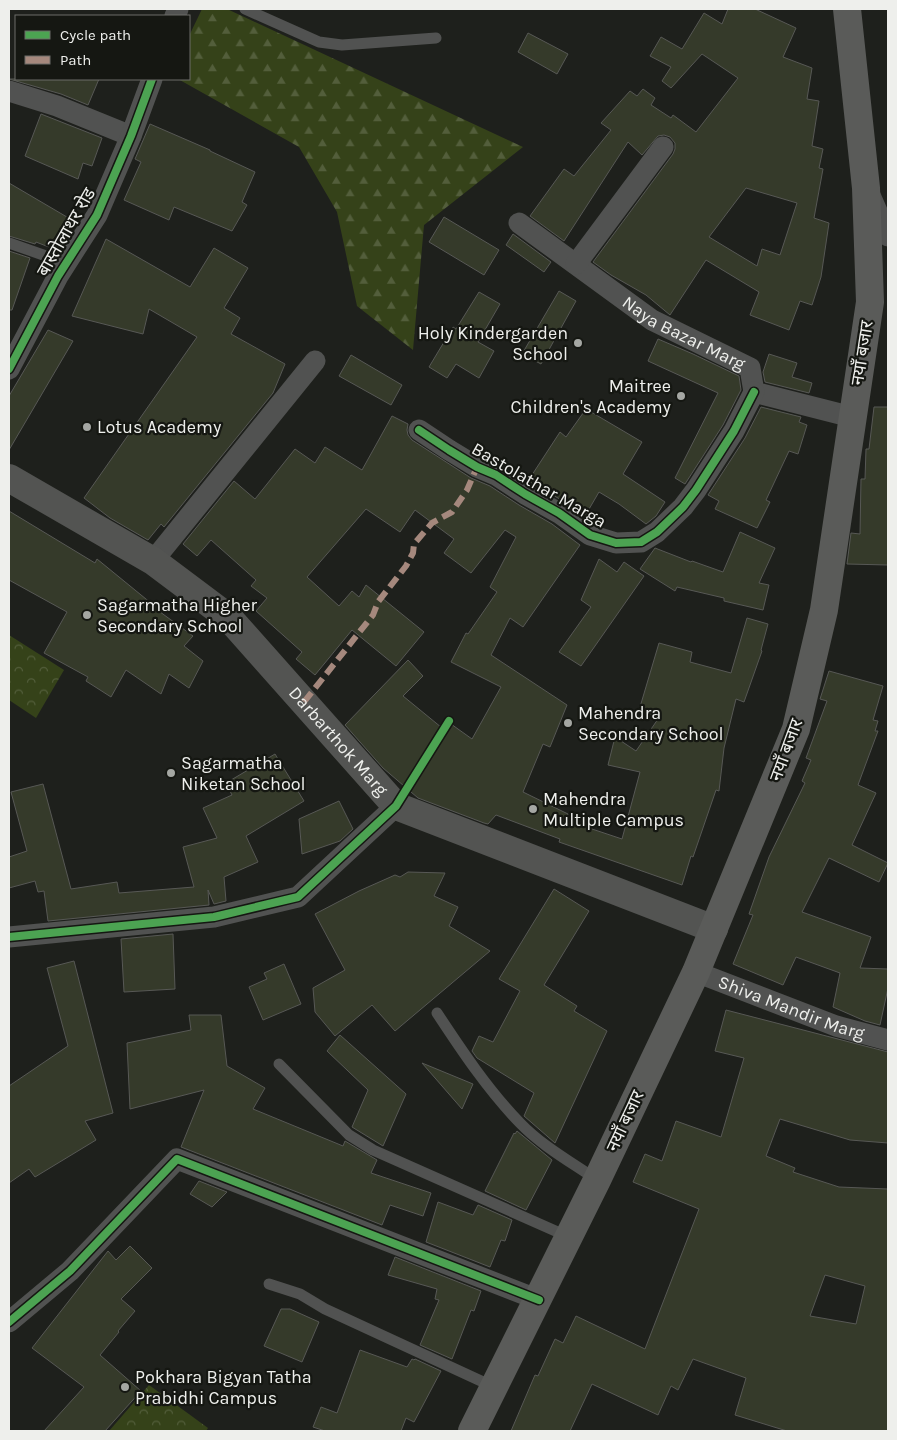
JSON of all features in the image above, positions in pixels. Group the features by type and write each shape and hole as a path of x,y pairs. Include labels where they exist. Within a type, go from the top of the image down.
{"main road":[{"name":"नयाँ बजार","path":"472,1431 539,1300 696,972 796,729 824,610 870,302 866,188 847,9"},
{"name":"Darbarthok Marg","path":"9,478 153,560 229,618 396,806 714,929"}],"street":[{"name":"बास्तोलाथर रोड","path":"9,369 66,263 97,215 131,136 152,80"},
{"path":"9,92 57,106 131,136"},
{"path":"576,264 663,147"},
{"path":"866,188 888,236"},
{"name":"Naya Bazar Marg","path":"519,223 652,320 750,368 754,392 852,416"},
{"path":"153,560 315,361"},
{"name":"Bastolathar Marga","path":"419,430 478,467 496,475 525,494 559,512 590,535 616,543 641,542 657,532 683,507 696,490 734,431 754,392"},
{"path":"9,937 214,917 298,897 396,806"},
{"name":"Shiva Mandir Marg","path":"696,972 836,1026 888,1040"},
{"path":"9,1322 70,1270 177,1159 539,1300"}],"lane":[{"path":"245,9 319,42 342,45 436,38"},
{"path":"9,242 66,263"},
{"path":"436,1013 470,1064 521,1124 546,1146 597,1180"},
{"path":"278,1064 349,1135 373,1150 569,1237"},
{"path":"269,1284 300,1294 354,1323 495,1388"}],"green space":[{"path":"202,9 227,9 523,147 424,225 413,350 357,306 337,212 299,147 180,80 190,80 190,34"},
{"path":"9,635 64,670 36,718 9,700"},
{"path":"149,1385 208,1428 206,1431 109,1431"}],"building":[{"path":"728,9 755,9 796,28 783,57 812,68 807,99 819,101 812,146 823,149 819,168 823,169 814,218 829,223 821,277 812,305 800,301 789,330 750,315 759,292 706,260 670,315 646,295 611,275 593,262 673,154 675,143 670,137 658,136 642,155 628,142 564,241 530,216 564,169 574,176 611,130 601,123 630,91 637,96 643,89 655,98 651,105 671,118 673,115 696,132 738,78 702,54 671,88 662,81 671,67 650,56 661,37 682,49 704,13 722,24","holes":["746,188 797,203 780,255 762,249 757,266 709,237"]},
{"path":"528,33 568,54 557,74 518,52"},
{"path":"9,79 99,80 88,105 61,94"},
{"path":"41,114 102,138 92,166 83,163 78,179 25,156"},
{"path":"150,124 255,172 242,202 247,205 232,231 174,207 169,220 124,200 141,162 135,159"},
{"path":"9,183 72,220 59,251 36,242 35,244 9,236"},
{"path":"444,217 499,250 484,275 429,242"},
{"path":"513,234 551,262 544,272 506,245"},
{"path":"106,239 190,287 214,248 248,268 224,308 240,318 231,334 285,364 273,393 164,527 161,524 148,540 110,518 84,498 197,337 149,309 143,334 72,316"},
{"path":"9,251 30,258 12,310 9,310"},
{"path":"559,291 576,301 541,364 522,354"},
{"path":"479,292 500,304 478,342 494,351 479,378 456,364 447,378 429,367 453,327 456,329"},
{"path":"48,330 73,341 9,450 9,396"},
{"path":"658,339 739,376 741,390 723,425 685,484 675,478 718,393 648,361"},
{"path":"769,354 797,363 792,377 812,383 809,393 765,382 763,372"},
{"path":"351,355 402,385 391,405 339,376"},
{"path":"761,407 801,417 799,422 807,425 798,454 789,451 766,500 770,502 757,528 715,509 719,501 708,495 745,438"},
{"path":"874,407 888,407 888,565 847,564 851,533 860,534 861,479 865,479 866,449 869,449"},
{"path":"586,409 642,442 623,474 665,502 656,516 646,524 599,492 585,516 528,481 560,432 566,437"},
{"path":"392,416 408,424 408,435 412,440 471,478 490,486 552,524 580,545 523,627 510,618 491,655 567,705 550,747 543,744 523,792 568,814 565,820 622,839 640,772 608,765 615,737 636,751 658,719 640,707 659,643 692,652 690,662 731,673 747,618 768,624 762,651 744,702 736,699 724,748 719,791 716,790 682,885 559,842 560,839 496,815 488,824 418,798 383,768 345,725 408,660 423,676 403,696 447,732 451,724 472,739 501,687 451,662 466,633 468,634 497,592 490,587 516,537 505,530 471,573 444,553 454,539 415,510 400,532 366,509 307,577 339,606 352,591 359,597 366,585 424,632 396,666 352,630 315,675 296,659 302,652 256,611 267,598 251,586 256,580 211,540 197,556 183,544 234,481 255,499 295,449 315,463 325,447 362,470"},
{"path":"9,511 95,563 97,559 156,609 193,636 184,646 203,661 189,688 169,674 161,694 126,670 111,697 86,681 88,677 44,653 67,612 9,580"},
{"path":"740,532 775,548 759,583 769,585 763,610 724,601 724,598 677,587 675,591 640,569 655,548 723,572"},
{"path":"599,559 617,572 624,562 644,576 581,666 559,652 591,607 581,600"},
{"path":"829,671 883,686 873,720 878,721 875,731 878,731 858,785 876,793 852,845 888,863 879,882 829,858 802,912 871,937 860,968 888,969 888,988 880,1025 865,1021 833,1007 840,973 796,957 783,985 733,964 753,915 749,914 769,857 805,783 802,781 811,760 806,758 827,701 820,699"},
{"path":"275,754 304,801 246,836 258,862 224,877 226,901 214,904 208,890 209,905 48,921 44,891 38,892 35,881 9,888 9,857 27,851 11,792 43,784 71,889 117,882 119,893 194,887 183,847 217,838 203,808 232,795 226,783"},
{"path":"339,801 353,829 340,841 302,854 299,819"},
{"path":"408,872 445,873 434,896 458,907 449,926 490,951 395,1031 372,1005 335,1036 315,1012 313,988 345,970 315,914 359,891 395,875 400,877"},
{"path":"554,889 589,911 544,985 577,1006 574,1011 607,1031 555,1143 524,1116 534,1093 477,1058 472,1051 479,1036 493,1042 520,991 499,979"},
{"path":"173,934 175,989 124,992 121,939"},
{"path":"74,961 113,1113 85,1121 96,1140 35,1177 29,1169 9,1183 9,1086 68,1046 47,968"},
{"path":"284,964 301,1004 263,1020 249,987 267,979 264,973"},
{"path":"726,1010 888,1052 888,1143 850,1140 780,1119 766,1156 795,1168 793,1172 839,1187 888,1189 888,1431 787,1431 735,1415 746,1378 693,1359 678,1390 671,1386 658,1415 592,1384 570,1431 511,1431 535,1375 538,1376 555,1339 563,1343 576,1316 645,1349 699,1209 633,1182 645,1154 662,1161 676,1121 721,1137 744,1058 715,1051","holes":["825,1275 865,1286 856,1324 810,1316"]},
{"path":"189,1015 221,1015 227,1066 265,1088 253,1109 343,1146 345,1141 377,1160 371,1173 431,1193 423,1216 390,1205 382,1225 181,1147 204,1090 130,1109 127,1043 191,1030"},
{"path":"340,1035 406,1094 383,1146 352,1127 368,1090 327,1051"},
{"path":"422,1063 473,1084 462,1109"},
{"path":"517,1131 552,1160 526,1210 485,1191 514,1133"},
{"path":"199,1181 227,1192 212,1207 190,1194"},
{"path":"438,1202 473,1215 478,1205 512,1220 505,1241 501,1240 490,1267 426,1242"},
{"path":"130,1246 152,1268 121,1299 135,1311 100,1355 141,1391 105,1431 44,1431 84,1387 32,1348 108,1251 116,1260"},
{"path":"395,1257 481,1291 474,1311 471,1310 452,1359 420,1345 439,1300 435,1299 437,1289 388,1275"},
{"path":"281,1309 290,1309 319,1322 302,1362 264,1346"},
{"path":"360,1350 407,1367 412,1359 415,1359 441,1371 414,1422 406,1418 401,1431 325,1431 313,1427 321,1407 337,1413"}],"marked path":[{"path":"304,702 373,615 378,602 406,566 413,553 414,544 432,523 452,512 467,490 477,467"}],"cycle path":[{"path":"9,369 58,276 97,215 131,136 152,80"},
{"path":"419,430 477,467 496,475 559,513 590,535 616,543 641,542 657,532 683,507 696,490 734,431 754,392"},
{"path":"9,937 214,917 298,897 396,806 449,721"},
{"path":"9,1322 70,1271 177,1159 539,1300"}],"place":[{"name":"Holy Kindergarden School","path":"578,343"},
{"name":"Maitree Children's Academy","path":"681,396"},
{"name":"Lotus Academy","path":"87,427"},
{"name":"Sagarmatha Higher Secondary School","path":"87,615"},
{"name":"Mahendra Secondary School","path":"568,723"},
{"name":"Sagarmatha Niketan School","path":"171,773"},
{"name":"Mahendra Multiple Campus","path":"533,809"},
{"name":"Pokhara Bigyan Tatha Prabidhi Campus","path":"125,1387"}]}
